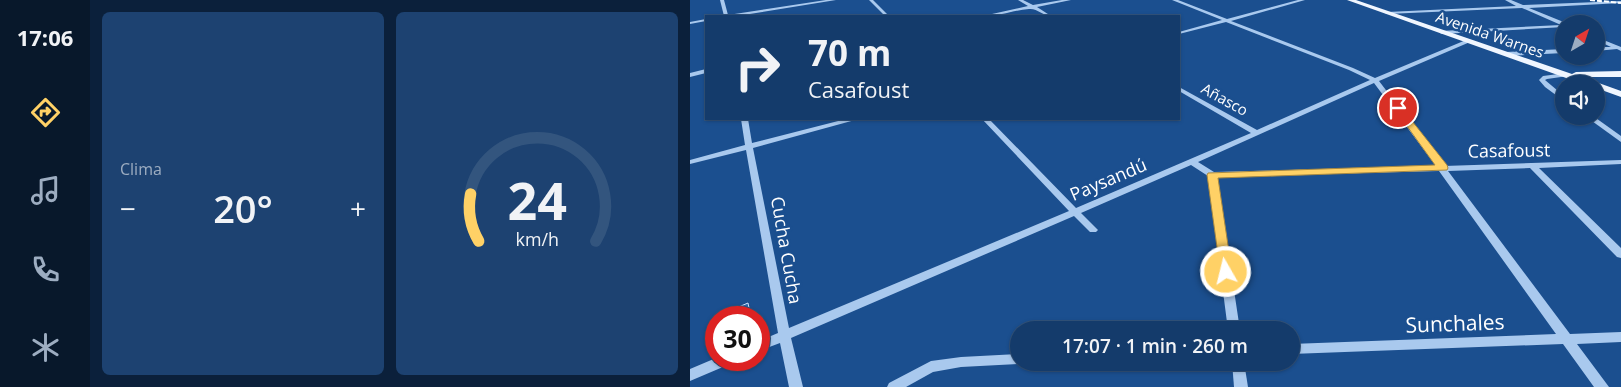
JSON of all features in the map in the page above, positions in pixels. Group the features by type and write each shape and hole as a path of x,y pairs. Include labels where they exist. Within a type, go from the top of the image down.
{"main road":[{"name":"Avenida Warnes","path":"1350,0 1566,75"},
{"path":"1566,75 1621,74"},
{"path":"1605,88 1621,94"}],"street":[{"path":"722,0 726,15"},
{"path":"736,15 834,0"},
{"path":"871,0 886,15"},
{"path":"1020,0 1047,15"},
{"path":"990,15 1069,0"},
{"path":"1174,0 1374,80 1387,94 1443,168 1602,387"},
{"path":"1180,33 1303,0"},
{"path":"1506,0 1555,21"},
{"path":"1387,13 1621,2"},
{"path":"690,23 705,20"},
{"path":"1442,32 1555,26"},
{"name":"Paysandú","path":"770,341 1192,162 1374,80 1468,41"},
{"path":"1605,42 1620,48"},
{"path":"1605,49 1620,48"},
{"path":"1506,54 1555,51"},
{"path":"690,75 705,72"},
{"path":"1555,76 1545,77 1542,80 1555,92"},
{"name":"Añasco","path":"1180,90 1257,133"},
{"name":"Cucha Cucha","path":"744,120 784,335 796,387"},
{"path":"690,162 849,120"},
{"path":"986,120 1092,230"},
{"path":"1600,125 1621,140"},
{"path":"1192,162 1212,175 1233,321"},
{"name":"Casafoust","path":"1212,175 1621,162"},
{"path":"1532,166 1621,254"},
{"name":"Sunchales","path":"1300,349 1621,337"},
{"path":"894,387 932,367 961,362 1010,360"},
{"path":"690,375 705,369"},
{"path":"1239,371 1241,387"}],"railway":[{"path":"1590,0 1621,3"}],"route":[{"path":"1226,272 1212,175 1443,168 1398,108"}]}
